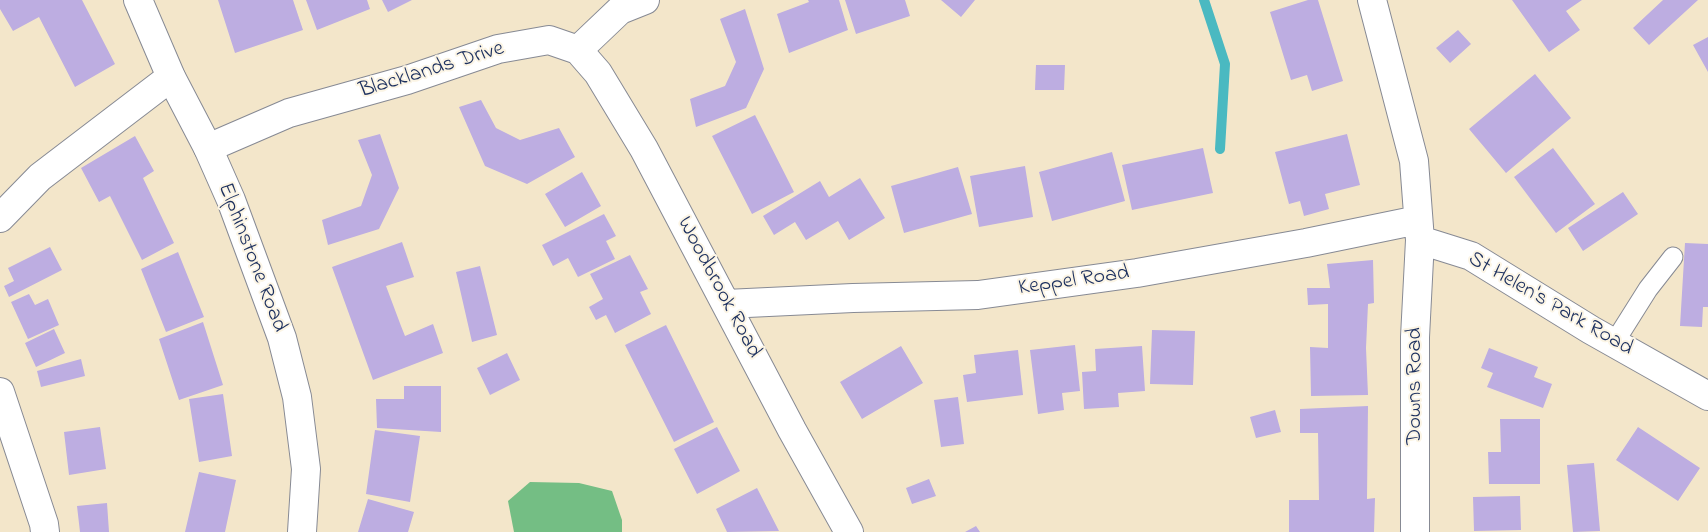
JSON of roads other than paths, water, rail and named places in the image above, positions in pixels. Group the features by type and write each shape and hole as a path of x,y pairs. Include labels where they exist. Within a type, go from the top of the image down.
{"street":[{"name":"Elphinstone Road","path":"138,0 170,77 208,148 231,200 282,338 297,397 306,469 302,532"},
{"path":"578,50 620,10 646,0"},
{"path":"1372,0 1414,161 1419,230"},
{"name":"Blacklands Drive","path":"208,148 289,113 407,80 498,49 548,40 578,50"},
{"name":"Woodbrook Road","path":"578,50 598,73 644,149 848,532"},
{"path":"0,218 40,177 170,77"},
{"name":"Keppel Road","path":"726,304 978,295 1137,273 1306,243 1419,230"},
{"name":"St Helen's Park Road","path":"1419,230 1471,256 1614,343 1708,396"},
{"name":"Downs Road","path":"1416,532 1416,337 1419,230"},
{"path":"0,392 45,532"}],"lane":[{"path":"1614,343 1648,289 1673,257"}],"waterway":[{"path":"1204,0 1225,64 1220,149"}]}
